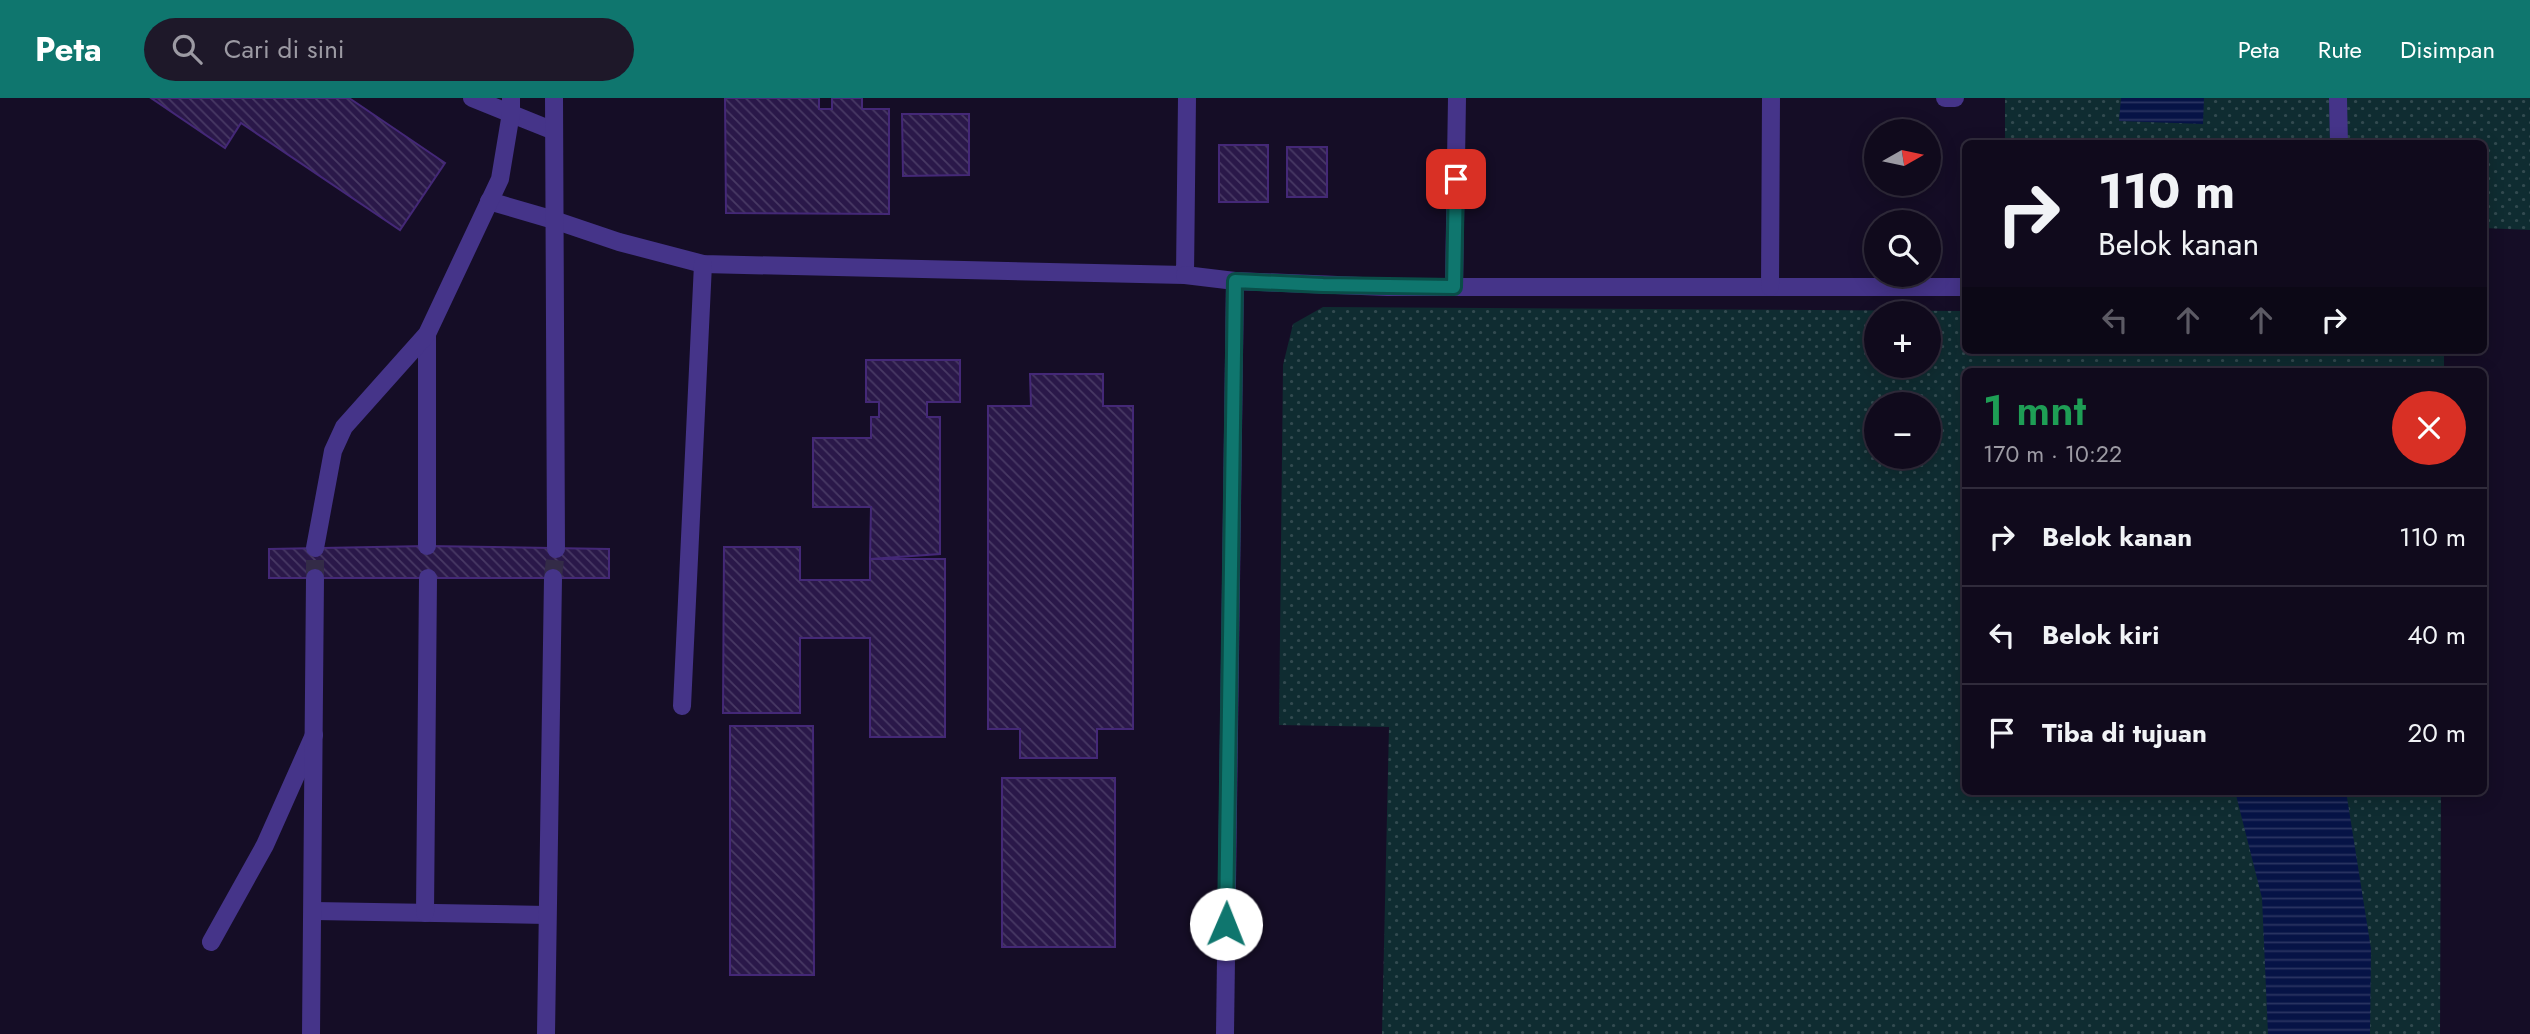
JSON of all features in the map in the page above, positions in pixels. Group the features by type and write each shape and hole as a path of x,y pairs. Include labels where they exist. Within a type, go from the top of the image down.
{"street":[{"path":"472,98 511,106 554,131"},
{"path":"554,98 556,549"},
{"path":"1185,275 1187,98"},
{"path":"1454,287 1457,98"},
{"path":"1770,288 1771,98"},
{"path":"1945,98 1955,98"},
{"path":"2338,98 2339,140"},
{"path":"315,548 333,451 344,427 427,334 500,179 511,106"},
{"path":"489,201 554,219 619,242 703,264 1185,275 1235,281 1350,286 1962,287"},
{"path":"682,706 703,264"},
{"path":"1225,1034 1235,281"},
{"path":"427,334 427,546"},
{"path":"311,1034 315,578"},
{"path":"425,913 428,578"},
{"path":"546,1034 553,578"},
{"path":"211,943 265,845 314,735"},
{"path":"314,911 547,915"}],"green space":[{"path":"2005,98 2530,98 2530,230 2487,228 2487,140 2005,140"},
{"path":"1323,307 1864,310 1864,378 1941,378 1941,311 1962,311 1962,354 2444,354 2444,368 1962,368 1962,795 2441,795 2440,1034 1382,1034 1389,727 1279,725 1283,365 1293,324"}],"shaded area":[{"path":"2121,98 2204,98 2203,124 2119,121"},
{"path":"2236,795 2347,795 2371,949 2370,1034 2268,1034 2262,898"}],"building":[{"path":"151,98 349,98 445,163 400,230 241,123 225,148"},
{"path":"725,98 819,98 819,109 832,109 832,98 862,98 862,109 889,109 889,214 726,213"},
{"path":"902,114 969,114 969,175 903,176"},
{"path":"1219,145 1268,145 1268,202 1219,202"},
{"path":"1287,147 1327,147 1327,197 1287,197"},
{"path":"866,360 960,360 960,402 927,402 927,417 940,417 940,554 870,559 871,507 813,507 813,438 871,438 871,417 879,417 879,402 866,402"},
{"path":"1030,374 1103,374 1103,406 1133,406 1133,729 1097,729 1097,758 1020,758 1020,729 988,729 988,406 1031,406"},
{"path":"427,546 609,549 609,578 269,578 269,549"},
{"path":"724,547 800,547 800,580 870,580 870,559 945,559 945,737 870,737 870,638 800,638 800,713 723,713"},
{"path":"730,726 813,726 814,975 730,975"},
{"path":"1002,778 1115,778 1115,947 1002,947"}],"tunnel":[{"path":"315,548 315,578"},
{"path":"553,578 556,549"}],"route":[{"path":"1226,924 1235,281 1454,287 1456,179"}]}
